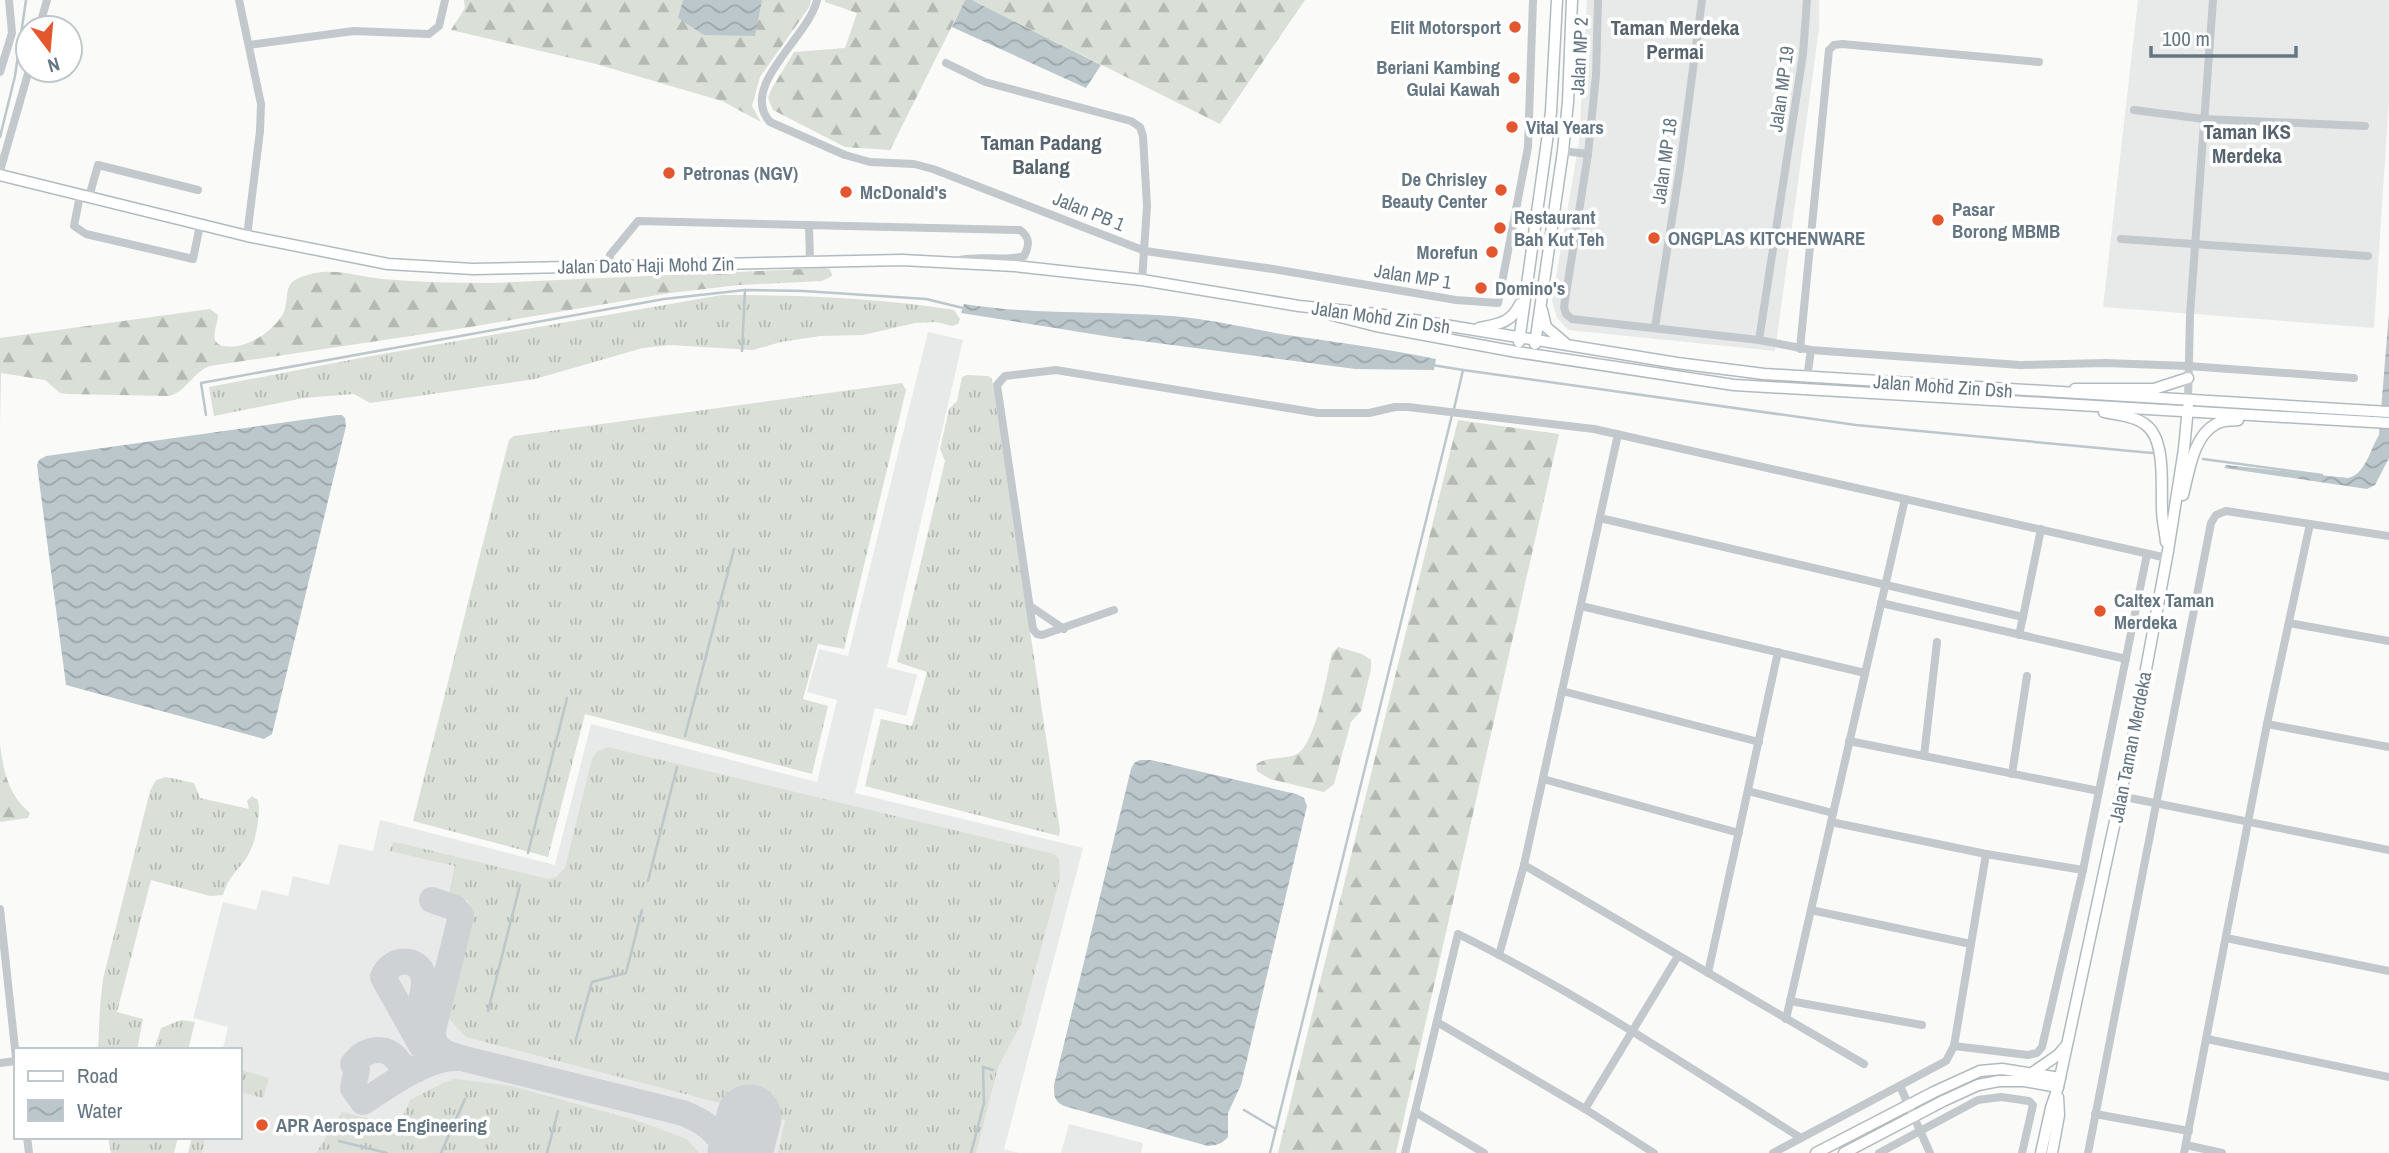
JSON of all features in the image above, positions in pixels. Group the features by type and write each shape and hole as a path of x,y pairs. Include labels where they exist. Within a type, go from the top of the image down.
{"main road":[{"path":"1517,352 1551,112 1557,0"},
{"path":"1533,354 1563,151 1572,0"},
{"name":"Jalan Dato Haji Mohd Zin","path":"0,173 247,236 369,261 437,268 810,261 949,262 1015,266 1142,280 1299,306"},
{"path":"1541,289 1544,323 1551,333 1571,346"},
{"path":"1470,330 1509,320 1515,314 1524,294"},
{"name":"Jalan Mohd Zin Dsh","path":"1299,306 1377,314 1677,363 1807,378 2055,393 2280,417 2389,412"},
{"name":"Jalan Mohd Zin Dsh","path":"1299,306 1376,326 1517,352 1734,385 2062,404 2188,406 2338,415 2389,423"},
{"path":"2055,393 2084,388 2154,389 2188,372"},
{"path":"2062,404 2140,421 2153,432 2158,442 2162,474 2162,512 2167,555"},
{"name":"Jalan Taman Merdeka","path":"2041,1153 2059,1085 2120,796 2167,555 2188,406"},
{"path":"2167,555 2194,455 2203,435 2216,424 2226,421 2280,417"},
{"path":"1844,1153 1978,1085 2034,1078 2067,1045"},
{"path":"1816,1153 1980,1071 2002,1069 2059,1085"},
{"path":"2034,1078 2048,1097 2051,1108"},
{"name":"Jalan Taman Merdeka","path":"2052,1153 2059,1115 2059,1085"}],"street":[{"path":"0,72 12,33 9,0"},
{"path":"239,0 261,104 247,236"},
{"path":"249,45 355,31 429,34 439,26 445,0"},
{"name":"Jalan PB 1","path":"817,0 808,20 766,81 761,97 764,115 771,122 845,155 870,162 914,163 933,169 1145,251"},
{"name":"Jalan MP 1","path":"1145,251 1273,269 1456,300 1498,303 1528,147 1533,0"},
{"name":"Jalan MP 2","path":"1598,0 1596,75 1564,307 1566,314 1572,318 1655,327"},
{"name":"Jalan MP 18","path":"1655,327 1680,168 1702,0"},
{"name":"Jalan MP 19","path":"1759,340 1803,54 1807,0"},
{"path":"2188,406 2213,0"},
{"path":"1800,349 1829,50 1834,45 1842,44 2039,62"},
{"path":"946,63 985,82 1136,124 1143,136 1147,206 1142,280"},
{"path":"0,173 25,84"},
{"path":"2134,110 2204,119 2365,127"},
{"path":"1563,151 1587,154"},
{"path":"198,190 98,165 74,226 86,234 193,259 200,225"},
{"path":"609,266 610,255 638,221 1020,230 1028,240 1029,248 1024,256 1015,259 970,258 949,262"},
{"path":"809,225 810,261"},
{"path":"2121,239 2368,256"},
{"path":"1655,327 1759,340 1811,350 2020,365 2105,363 2188,372 2354,378"},
{"path":"1807,378 1811,350"},
{"path":"1114,610 1042,635 1037,635 1033,629 997,385 1005,376 1056,370 1318,413 1370,413 1395,407 1570,425 2147,554 2167,555"},
{"path":"1499,954 1524,865 1618,434"},
{"path":"1786,1019 1905,499"},
{"path":"2088,1153 2211,523 2216,515 2226,511 2389,536"},
{"path":"1600,517 2023,617"},
{"path":"2222,1153 2185,1149 2267,724 2310,524"},
{"path":"2019,635 2041,529"},
{"path":"1954,1046 2028,1055 2037,1053 2042,1047 2084,870 2147,554"},
{"path":"1881,603 2126,659"},
{"path":"1030,606 1064,629"},
{"path":"1581,606 1865,673"},
{"path":"2288,623 2389,641"},
{"path":"1924,756 1937,642"},
{"path":"1708,973 1778,652"},
{"path":"2012,774 2027,676"},
{"path":"1562,691 1759,743"},
{"path":"2267,724 2389,747"},
{"path":"1849,741 2099,791"},
{"path":"1543,779 1739,832"},
{"path":"1748,791 1833,813"},
{"path":"2120,796 2389,850"},
{"path":"1831,822 1986,854 2084,870"},
{"path":"1773,1153 1946,1061 1954,1046 1986,854"},
{"path":"1524,865 1864,1064"},
{"path":"0,909 15,1048"},
{"path":"1811,910 1971,944"},
{"path":"1405,1153 1458,934 1499,954 1632,1031 1801,1138"},
{"path":"2226,938 2389,971"},
{"path":"1585,1109 1678,956"},
{"path":"1790,1001 1922,1025"},
{"path":"1437,1022 1654,1153"},
{"path":"2207,1039 2389,1077"},
{"path":"1900,1086 1930,1153"},
{"path":"1879,1153 1978,1100 2001,1097 2029,1101 2033,1105 2022,1153"},
{"path":"1415,1112 1484,1153"},
{"path":"2095,1114 2189,1130"}],"shaded area":[{"path":"1587,0 1819,0 1819,29 1775,351 1568,330 1557,318 1552,301 1579,142"},
{"path":"2138,0 2389,0 2389,99 2374,328 2103,307"},
{"path":"928,332 963,340 887,667 917,675 906,716 875,708 855,793 1083,848 1004,1149 1019,1153 202,1153 206,1139 242,1139 242,1048 223,1048 228,1027 193,1018 223,902 256,910 262,890 288,896 293,876 329,885 339,844 373,851 380,820 555,865 591,724 817,782 837,700 807,692 819,649 848,656"},
{"path":"1069,1124 1143,1143 1141,1153 1061,1153"}],"green space":[{"path":"464,0 811,0 810,6 760,77 752,106 761,122 722,101 596,64 451,30 465,8"},
{"path":"825,0 965,0 890,150 845,147 773,110 768,98 794,52 845,48 857,13"},
{"path":"972,0 1305,0 1220,124"},
{"path":"830,269 832,276 822,281 739,285 670,293 464,328 210,366 169,396 60,393 45,380 1,373 0,423 0,338 210,309 218,315 216,341 232,347 258,338 273,327 285,309 290,284 310,274 341,272 396,280 491,283"},
{"path":"722,295 897,303 954,310 960,319 958,324 952,326 937,322 915,323 863,335 820,336 781,342 753,350 670,345 643,348 535,379 370,403 354,394 304,398 214,416 209,387"},
{"path":"988,376 992,379 1059,836 865,786 881,719 912,726 927,672 897,662 945,461 940,449 949,409 957,401 962,377"},
{"path":"902,383 906,390 844,649 818,644 803,699 828,706 812,774 585,714 548,857 413,821 509,440 514,436"},
{"path":"1458,420 1559,434 1396,1153 1278,1153"},
{"path":"1338,647 1362,654 1371,660 1371,669 1361,711 1351,722 1334,784 1324,792 1270,779 1257,771 1256,765 1264,760 1292,756 1304,748 1320,708 1332,653"},
{"path":"0,745 8,782 30,813 28,818 0,822"},
{"path":"607,747 1054,854 1059,858 1060,877 1021,1024 998,1067 976,1153 778,1153 785,1120 466,1037 451,1021 447,1013 467,941 470,912 468,901 449,893 455,866 390,851 392,844 395,842 548,879 556,877 565,868 592,759 597,752"},
{"path":"166,777 194,783 200,798 249,809 247,801 252,796 258,800 259,805 256,833 247,857 229,881 223,895 210,896 151,880 117,1012 143,1019 137,1048 98,1048 103,979 150,791 156,780"},
{"path":"181,1020 195,1022 188,1048 155,1048 161,1028"},
{"path":"242,1071 269,1078 263,1098 242,1093"},
{"path":"456,1079 511,1086 635,1120 687,1139 699,1153 316,1153 342,1112 399,1126 410,1100"},
{"path":"108,1139 178,1139 174,1153 111,1153"},
{"path":"192,1139 206,1139 202,1153 188,1153"}],"water":[{"path":"683,0 762,0 755,36 704,35 678,18"},
{"path":"965,0 972,0 1101,65 1086,88 952,27"},
{"path":"964,304 1016,310 1187,317 1436,359 1434,370 1355,369 1111,337 961,313"},
{"path":"2389,312 2389,458 2375,485 2367,489 2224,468 2226,465 2348,478 2359,472 2379,435"},
{"path":"337,415 345,418 346,426 272,734 264,739 66,685 37,465 39,460 46,456"},
{"path":"1151,760 1296,794 1304,798 1307,806 1241,1085 1228,1113 1228,1137 1214,1145 1208,1146 1064,1106 1056,1100 1055,1095 1054,1085 1131,769 1134,763"}],"waterway":[{"path":"0,137 15,76 26,0"},
{"path":"742,351 745,290"},
{"path":"206,415 201,383 664,299 745,290 804,291 926,299 963,308"},
{"path":"1432,365 1463,370"},
{"path":"1454,409 1463,370 1856,425 2152,453"},
{"path":"1270,1153 1452,415"},
{"path":"2203,459 2322,475"},
{"path":"685,736 734,549"},
{"path":"528,853 567,698"},
{"path":"648,881 677,767"},
{"path":"488,1011 520,885"},
{"path":"576,1039 592,982 626,973 642,910"},
{"path":"971,1153 984,1103 983,1067 993,1070"},
{"path":"441,1153 465,1099"},
{"path":"1244,1110 1276,1129"},
{"path":"547,1153 558,1111"},
{"path":"339,1141 387,1153"}],"taxiway":[{"path":"432,900 455,908 461,916 432,1034 437,1047 449,1055"},
{"path":"415,1022 423,993 423,974 414,964 400,962 387,970 383,977 421,1045 461,1058 683,1113 710,1128 727,1153"},
{"path":"416,1070 401,1066 397,1059 385,1051 371,1051 353,1064 357,1069 353,1088 363,1102 396,1081 408,1074 420,1067 457,1058"}],"runway":[{"path":"740,1153 749,1117"}],"place":[{"name":"Elit Motorsport","path":"1515,27"},
{"name":"Beriani Kambing Gulai Kawah","path":"1514,78"},
{"name":"Vital Years","path":"1512,127"},
{"name":"Petronas (NGV)","path":"669,173"},
{"name":"De Chrisley Beauty Center","path":"1501,190"},
{"name":"McDonald's","path":"846,192"},
{"name":"Pasar Borong MBMB","path":"1938,220"},
{"name":"Restaurant Bah Kut Teh","path":"1500,228"},
{"name":"ONGPLAS KITCHENWARE","path":"1654,238"},
{"name":"Morefun","path":"1492,252"},
{"name":"Domino's","path":"1481,288"},
{"name":"Caltex Taman Merdeka","path":"2100,611"},
{"name":"APR Aerospace Engineering","path":"262,1125"}],"district":[{"name":"Taman Merdeka Permai","path":"1675,40"},
{"name":"Taman IKS Merdeka","path":"2247,144"},
{"name":"Taman Padang Balang","path":"1041,155"}]}
